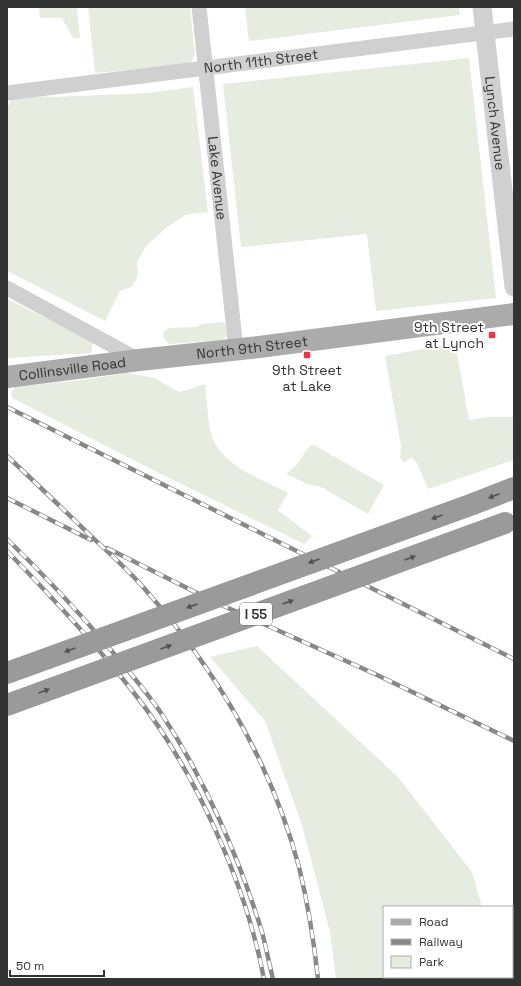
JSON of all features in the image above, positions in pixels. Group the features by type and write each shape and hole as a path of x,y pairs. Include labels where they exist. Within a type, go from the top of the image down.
{"highway":[{"name":"I 55","path":"7,673 514,488"},
{"name":"I 55","path":"7,705 510,521"}],"main road":[{"name":"North 9th Street","path":"139,360 236,350 514,314"},
{"name":"Collinsville Road","path":"7,377 139,360"}],"street":[{"name":"Lake Avenue","path":"198,7 236,350"},
{"name":"Lynch Avenue","path":"482,7 514,286"},
{"name":"North 11th Street","path":"7,93 514,29"},
{"path":"7,288 139,360"}],"green space":[{"path":"39,7 77,7 80,38 73,38 62,18 40,18"},
{"path":"88,7 190,7 195,54 190,64 95,73"},
{"path":"245,7 459,7 460,15 249,41"},
{"path":"469,58 496,298 376,311 367,234 241,247 223,84"},
{"path":"193,87 208,212 185,215 166,228 146,246 137,262 138,272 136,280 131,287 120,291 105,321 7,271 7,108 12,97 56,97 148,93"},
{"path":"7,299 93,341 91,353 7,358"},
{"path":"224,322 227,336 222,340 169,344 165,340 163,333 168,328 197,327 201,324"},
{"path":"455,343 469,420 489,417 514,417 514,460 428,489 417,463 411,457 404,463 400,458 401,446 385,356"},
{"path":"128,373 154,378 179,392 205,384 211,433 215,444 223,454 242,470 288,493 278,510 312,536 304,544 157,472 12,398 11,393 15,387 82,380"},
{"path":"310,445 314,445 384,485 368,514 321,487 307,484 286,474 296,466"},
{"path":"257,646 398,777 472,872 482,906 383,906 383,978 416,978 336,979 330,932 302,825 265,721 210,657"}],"railway":[{"path":"7,407 514,659"},
{"path":"7,456 119,562 143,587 193,650 216,683 237,718 256,753 273,790 287,828 299,867 305,895 313,937 318,979"},
{"path":"7,498 91,540"},
{"path":"7,539 60,593 117,657 161,713 177,738 206,791 243,875 262,932 273,979"},
{"path":"107,548 217,603 375,674 514,741"},
{"path":"7,551 72,620 119,674 156,723 177,756 215,828 231,866 245,904 256,942 264,979"}],"place":[{"name":"9th Street at Lynch","path":"492,335"},
{"name":"9th Street at Lake","path":"307,355"}]}
